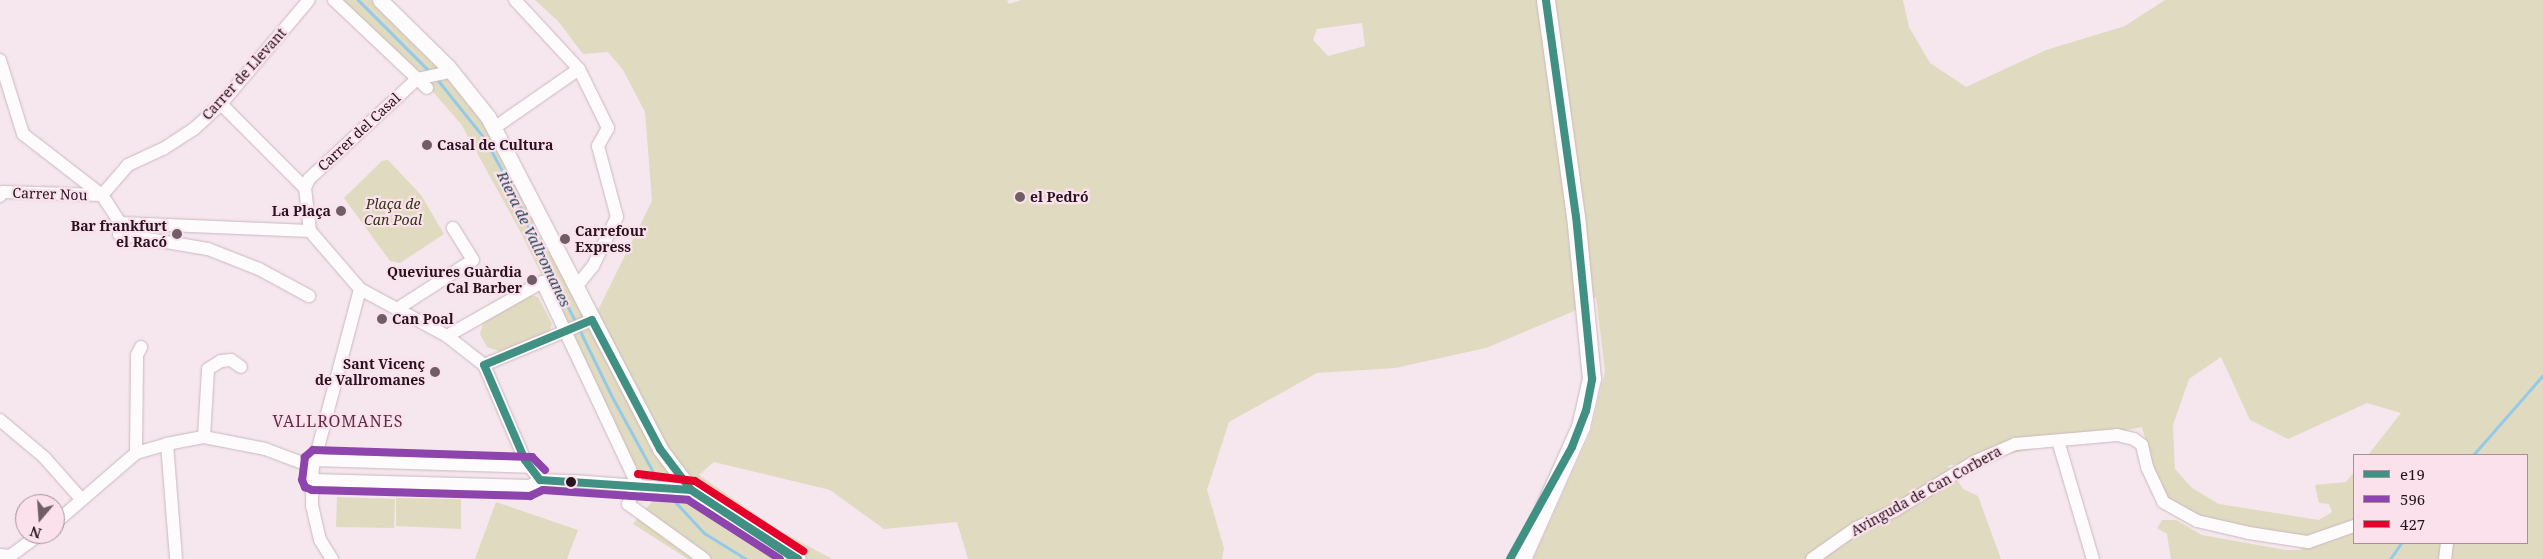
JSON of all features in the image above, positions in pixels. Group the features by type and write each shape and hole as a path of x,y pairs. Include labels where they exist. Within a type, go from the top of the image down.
{"main road":[{"path":"1522,559 1572,447 1590,395 1592,358 1546,0"},
{"path":"1510,559 1572,447"}],"street":[{"name":"Carrer de Llevant","path":"102,195 128,165 163,149 194,129 221,104 309,0"},
{"path":"334,0 427,88"},
{"path":"380,0 451,72 494,128 660,449 691,490 798,559"},
{"path":"515,0 579,69 608,128 598,146 617,217 593,266 576,287"},
{"path":"0,60 23,134 102,195 120,223 119,234 208,249 250,265 309,296"},
{"path":"494,128 579,69"},
{"path":"417,79 451,72"},
{"name":"Carrer del Casal","path":"305,188 308,179 417,79"},
{"path":"221,104 305,188 310,231 360,289 447,336 484,365 531,467 540,480"},
{"name":"Carrer Nou","path":"0,196 3,192 102,195"},
{"path":"120,223 310,231"},
{"path":"397,309 473,260 454,228"},
{"path":"447,336 542,282 637,484 628,504 704,559"},
{"path":"332,559 320,540 312,506 312,480 314,464 360,289"},
{"path":"484,365 592,320"},
{"path":"136,453 137,355 141,347"},
{"path":"204,437 208,369 221,361 231,360 241,367"},
{"path":"0,420 44,457 82,500"},
{"name":"Avinguda de Can Corbera","path":"1812,559 1856,528 1894,511 1974,462 2015,444 2117,435 2134,439 2142,445 2147,466 2163,502 2197,521 2250,533 2308,542 2353,526"},
{"path":"65,514 136,453 167,444 204,437 265,449 314,464 531,467"},
{"path":"2058,441 2093,559"},
{"path":"167,444 176,559"},
{"path":"312,480 530,486 540,480 637,484 691,490"},
{"path":"0,555 10,556 26,544"},
{"path":"2445,559 2447,544"}],"green space":[{"path":"338,0 386,0 449,60 586,298 598,310 652,201 645,112 623,70 608,52 583,54 558,21 535,0 1007,0 1009,4 1021,0 1903,0 1909,27 1930,63 1966,87 2046,50 2125,26 2165,0 2543,0 2543,559 2171,559 2167,534 2157,528 2162,520 2176,520 2202,535 2286,550 2301,550 2299,536 2202,518 2168,499 2153,469 2142,427 1948,466 1963,489 1978,496 2001,559 1533,559 1591,431 1605,371 1596,297 1572,312 1486,348 1395,368 1317,373 1229,422 1207,490 1224,548 1222,559 968,559 957,522 884,529 830,490 714,462 699,475 777,529 832,559 688,559 633,524 652,502 519,229 461,124 401,55","holes":["1362,23 1365,46 1328,56 1313,40 1317,29","2221,357 2250,420 2288,439 2367,403 2401,413 2369,454 2528,454 2528,544 2353,544 2353,473 2346,482 2315,485 2319,503 2329,504 2332,512 2319,520 2219,504 2192,488 2175,469 2173,425 2189,379"]},
{"name":"Plaça de Can Poal","path":"388,160 421,195 444,234 400,263 390,261 344,198 382,161"},
{"path":"530,295 538,297 552,324 549,332 502,352 487,347 480,334 484,320"},
{"path":"337,497 395,499 394,528 336,527"},
{"path":"396,498 461,499 461,529 396,526"},
{"path":"496,502 578,530 567,559 475,559"}],"waterway":[{"name":"Riera de Vallromanes","path":"358,0 430,72"},
{"name":"Riera de Vallromanes","path":"436,78 484,138 516,196 533,238 576,323"},
{"name":"Riera de Vallromanes","path":"579,329 611,395 659,483"},
{"path":"2474,454 2543,375"},
{"name":"Riera de Vallromanes","path":"666,492 704,533 746,559"},
{"path":"2390,559 2400,544"}],"transit line":[{"name":"e19","path":"1510,559 1572,447 1586,411 1592,379 1576,217 1546,0"},
{"name":"e19","path":"592,320 660,449 691,490 540,480 525,460 484,365 592,320"},
{"name":"596","path":"545,470 532,457 313,450 305,457 302,480 305,487 312,490 530,496 543,490 688,500 780,559"},
{"name":"427","path":"638,474 695,481 803,551"},
{"name":"e19","path":"691,490 798,559 789,555 691,490"}],"place":[{"name":"Casal de Cultura","path":"427,145"},
{"name":"el Pedró","path":"1020,197"},
{"name":"La Plaça","path":"341,211"},
{"name":"Bar frankfurt el Racó","path":"177,234"},
{"name":"Carrefour Express","path":"565,239"},
{"name":"Queviures Guàrdia Cal Barber","path":"532,280"},
{"name":"Can Poal","path":"382,319"},
{"name":"Sant Vicenç de Vallromanes","path":"435,372"}],"district":[{"name":"VALLROMANES","path":"338,421"}]}
